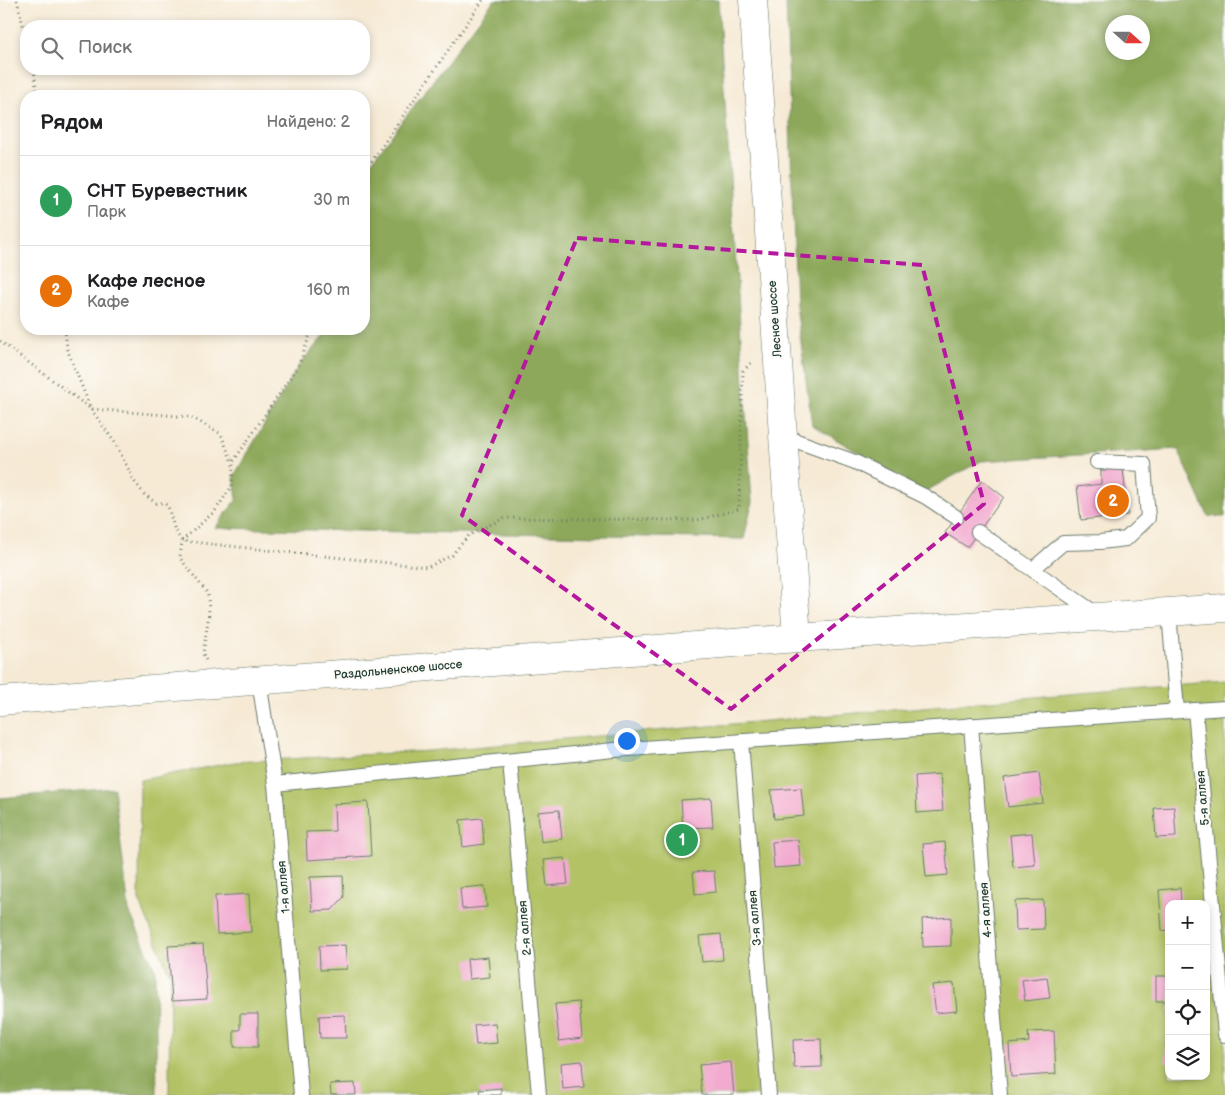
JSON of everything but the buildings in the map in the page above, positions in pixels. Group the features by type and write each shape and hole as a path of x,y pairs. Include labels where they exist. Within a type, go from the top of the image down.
{"main road":[{"name":"Лесное шоссе","path":"753,0 797,638"},
{"name":"Раздольненское шоссе","path":"0,701 797,638 1225,608"}],"lane":[{"path":"783,436 855,462 926,497 956,517"},
{"path":"1034,569 1064,543 1126,539 1148,518 1144,464 1097,462"},
{"path":"978,532 1101,617"},
{"path":"1169,612 1178,711"},
{"name":"1-я аллея","path":"259,681 275,784 301,1095"},
{"path":"275,784 614,750 1225,708"},
{"name":"5-я аллея","path":"1195,710 1225,1035"},
{"name":"4-я аллея","path":"971,725 1000,1095"},
{"name":"3-я аллея","path":"741,741 769,1095"},
{"name":"2-я аллея","path":"510,760 539,1095"}],"path":[{"path":"17,0 22,20"},
{"path":"370,164 483,0"},
{"path":"35,75 36,90"},
{"path":"66,335 67,349 91,410 115,443 135,482 144,494 156,503 164,503 168,506 175,531 182,541 428,567 452,555 469,535 504,518 698,520 739,509 743,371 776,337"},
{"path":"233,462 299,364 310,335"},
{"path":"0,341 91,410 191,417 220,434 233,462 232,486 215,511 182,541 180,558 208,594 210,614 203,654 207,662"}],"highlighted area":[{"path":"577,238 922,265 984,504 731,709 462,515"}],"green space":[{"path":"494,0 718,0 752,502 744,539 215,528 237,499 234,476 299,365 325,335 370,335 370,164"},
{"path":"786,0 1225,0 1225,517 1208,516 1178,449 981,461 924,492 812,425 796,305"},
{"path":"1225,682 1225,1095 169,1095 170,975 139,900 140,780 235,762 429,751"},
{"path":"114,788 129,911 155,969 157,1095 0,1095 0,798"}],"place":[{"name":"Кафе лесное","path":"1113,501"},
{"name":"СНТ Буревестник","path":"682,840"}]}
